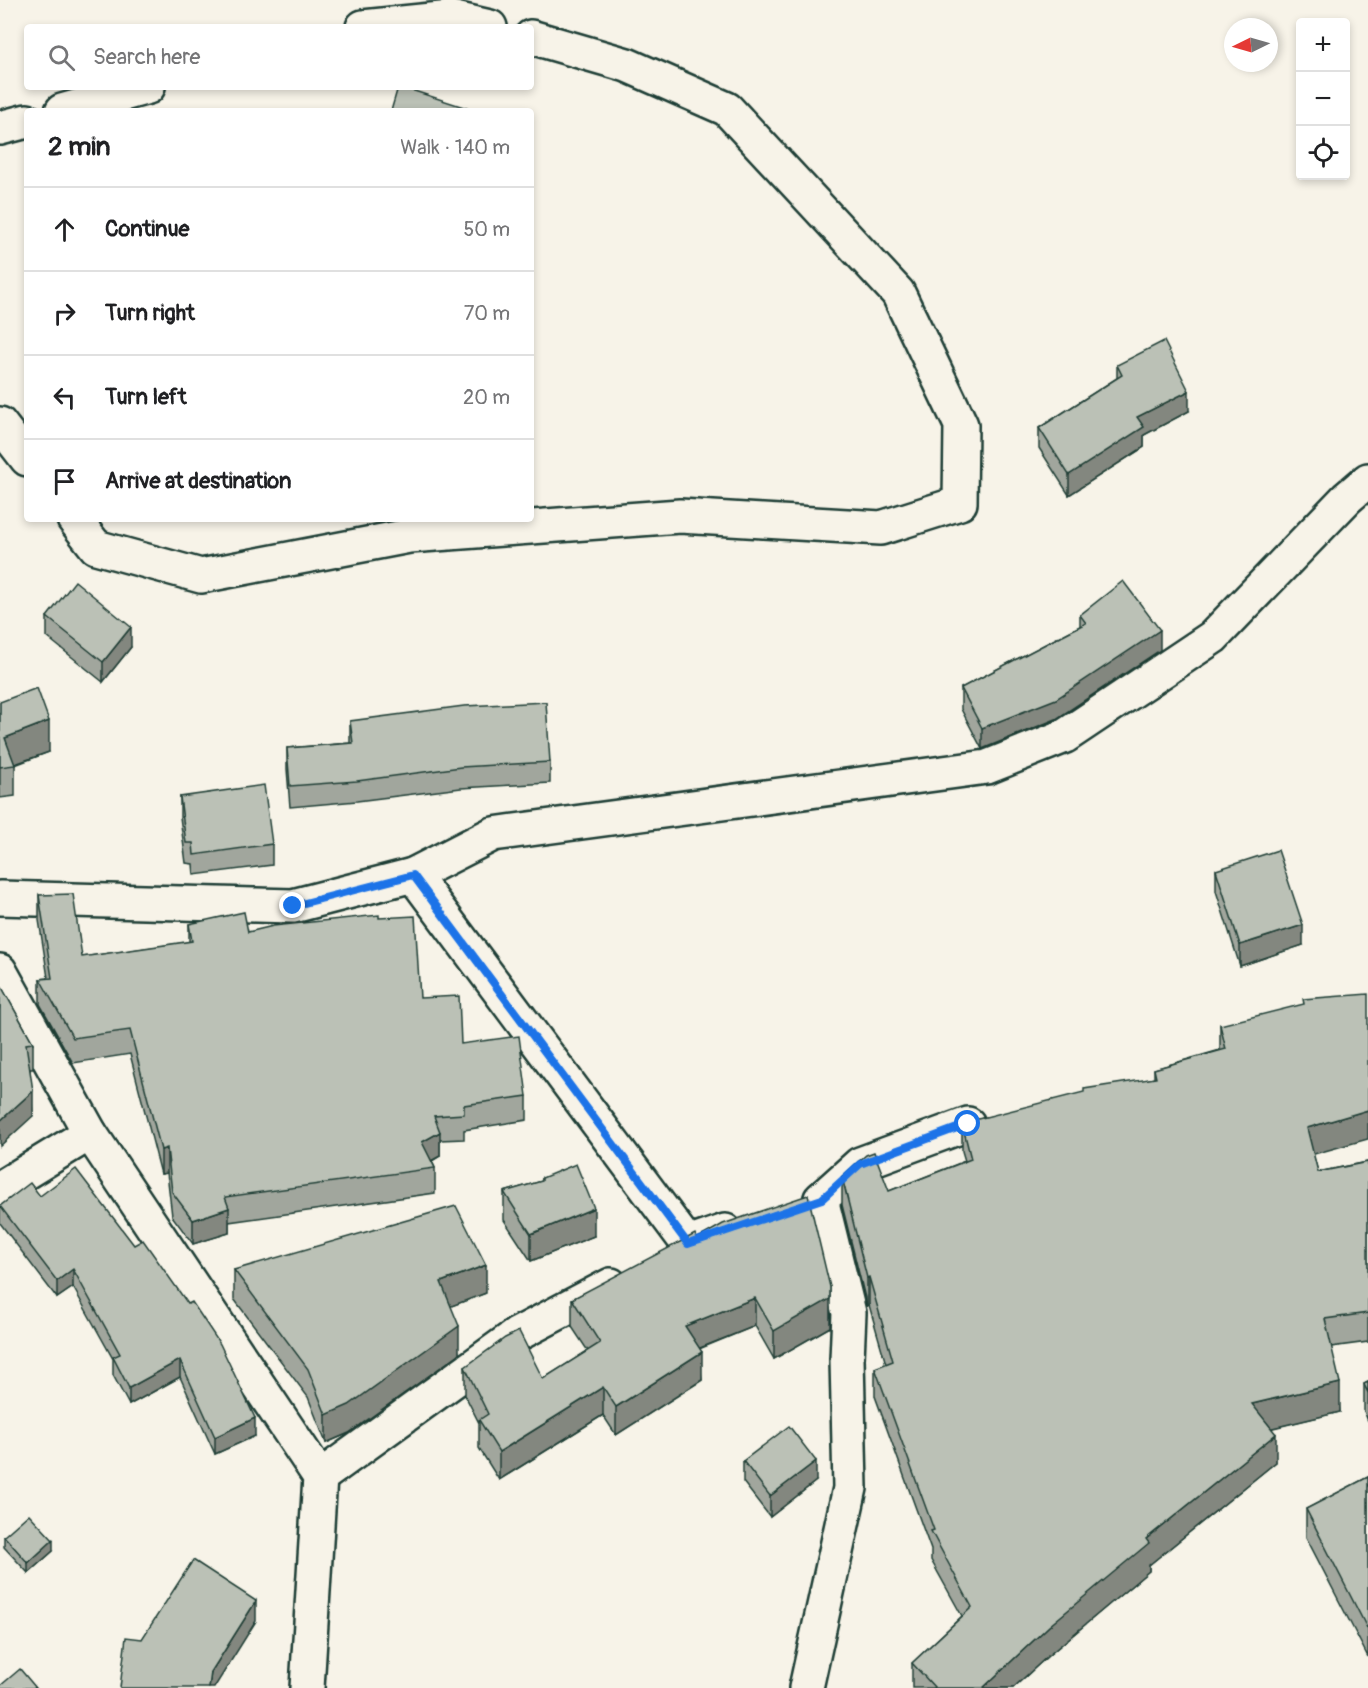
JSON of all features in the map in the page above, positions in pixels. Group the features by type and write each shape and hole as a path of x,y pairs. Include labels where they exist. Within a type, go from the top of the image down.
{"street":[{"path":"392,24 451,18 477,24"},
{"path":"76,522 96,547 201,576 409,536 680,516 881,528 960,502 961,425 898,293 727,109 627,65 534,38"},
{"path":"73,108 137,90"},
{"path":"0,128 24,122"},
{"path":"0,424 24,455"},
{"path":"0,898 293,906 413,875 493,834 987,766 1065,736 1213,636 1347,498 1368,480"},
{"path":"413,875 688,1244"},
{"path":"0,971 90,1133 320,1477 307,1688"},
{"path":"788,1210 822,1199 860,1164 968,1124"},
{"path":"0,1188 90,1133"},
{"path":"806,1688 850,1488 847,1359 849,1313 822,1199"},
{"path":"320,1477 518,1334 688,1244 755,1221"}],"building":[{"path":"397,90 411,90 467,108 392,108"},
{"path":"1164,341 1189,391 1137,417 1144,427 1069,475 1039,428 1122,375 1117,365"},
{"path":"75,581 131,627 103,662 47,617"},
{"path":"1123,581 1160,630 1056,699 982,728 961,688 1086,623 1080,615"},
{"path":"37,688 49,721 5,738 15,765 0,767 0,702"},
{"path":"546,702 550,762 461,767 357,781 290,786 287,748 353,743 350,721 464,706"},
{"path":"264,785 272,844 194,855 193,843 186,843 180,797"},
{"path":"1278,850 1303,925 1240,945 1216,870"},
{"path":"73,894 82,957 192,941 189,924 244,912 248,932 273,926 379,915 379,918 415,916 420,998 459,996 461,1044 519,1036 527,1096 464,1105 464,1114 434,1116 440,1132 422,1142 435,1168 225,1197 229,1208 193,1220 172,1192 167,1148 161,1150 130,1030 73,1038 40,979 52,978 39,895"},
{"path":"0,984 33,1043 26,1044 33,1091 0,1121"},
{"path":"1368,994 1368,1110 1307,1128 1318,1172 1368,1162 1368,1313 1325,1319 1340,1383 1252,1404 1276,1434 1146,1539 1149,1543 1049,1626 983,1688 935,1688 912,1663 972,1607 931,1531 934,1530 875,1368 893,1361 869,1277 867,1278 842,1177 866,1155 874,1152 889,1191 971,1159 962,1123 1084,1092 1084,1089 1156,1078 1154,1069 1226,1049 1220,1025 1304,1004 1303,999"},
{"path":"576,1164 594,1208 531,1234 504,1192 542,1181 542,1178"},
{"path":"76,1169 134,1245 143,1240 188,1304 192,1302 220,1344 255,1418 215,1437 180,1360 129,1388 113,1357 120,1354 73,1269 57,1281 0,1206 30,1183 40,1196"},
{"path":"808,1195 830,1287 830,1299 774,1331 755,1298 685,1326 702,1352 616,1407 603,1387 499,1452 479,1420 488,1414 465,1367 505,1338 519,1331 543,1379 600,1343 572,1299 695,1234 697,1239 723,1224"},
{"path":"456,1206 486,1265 441,1282 459,1326 349,1405 326,1415 308,1369 234,1270"},
{"path":"789,1426 816,1461 770,1496 743,1461"},
{"path":"1368,1477 1368,1630 1306,1509"},
{"path":"29,1514 53,1540 28,1563 4,1536"},
{"path":"193,1560 256,1601 211,1672 209,1688 120,1688 126,1637 142,1639"},
{"path":"20,1669 36,1688 0,1688 0,1686"}],"route":[{"path":"293,906 413,875 688,1244 822,1199 860,1164 968,1124"}]}
